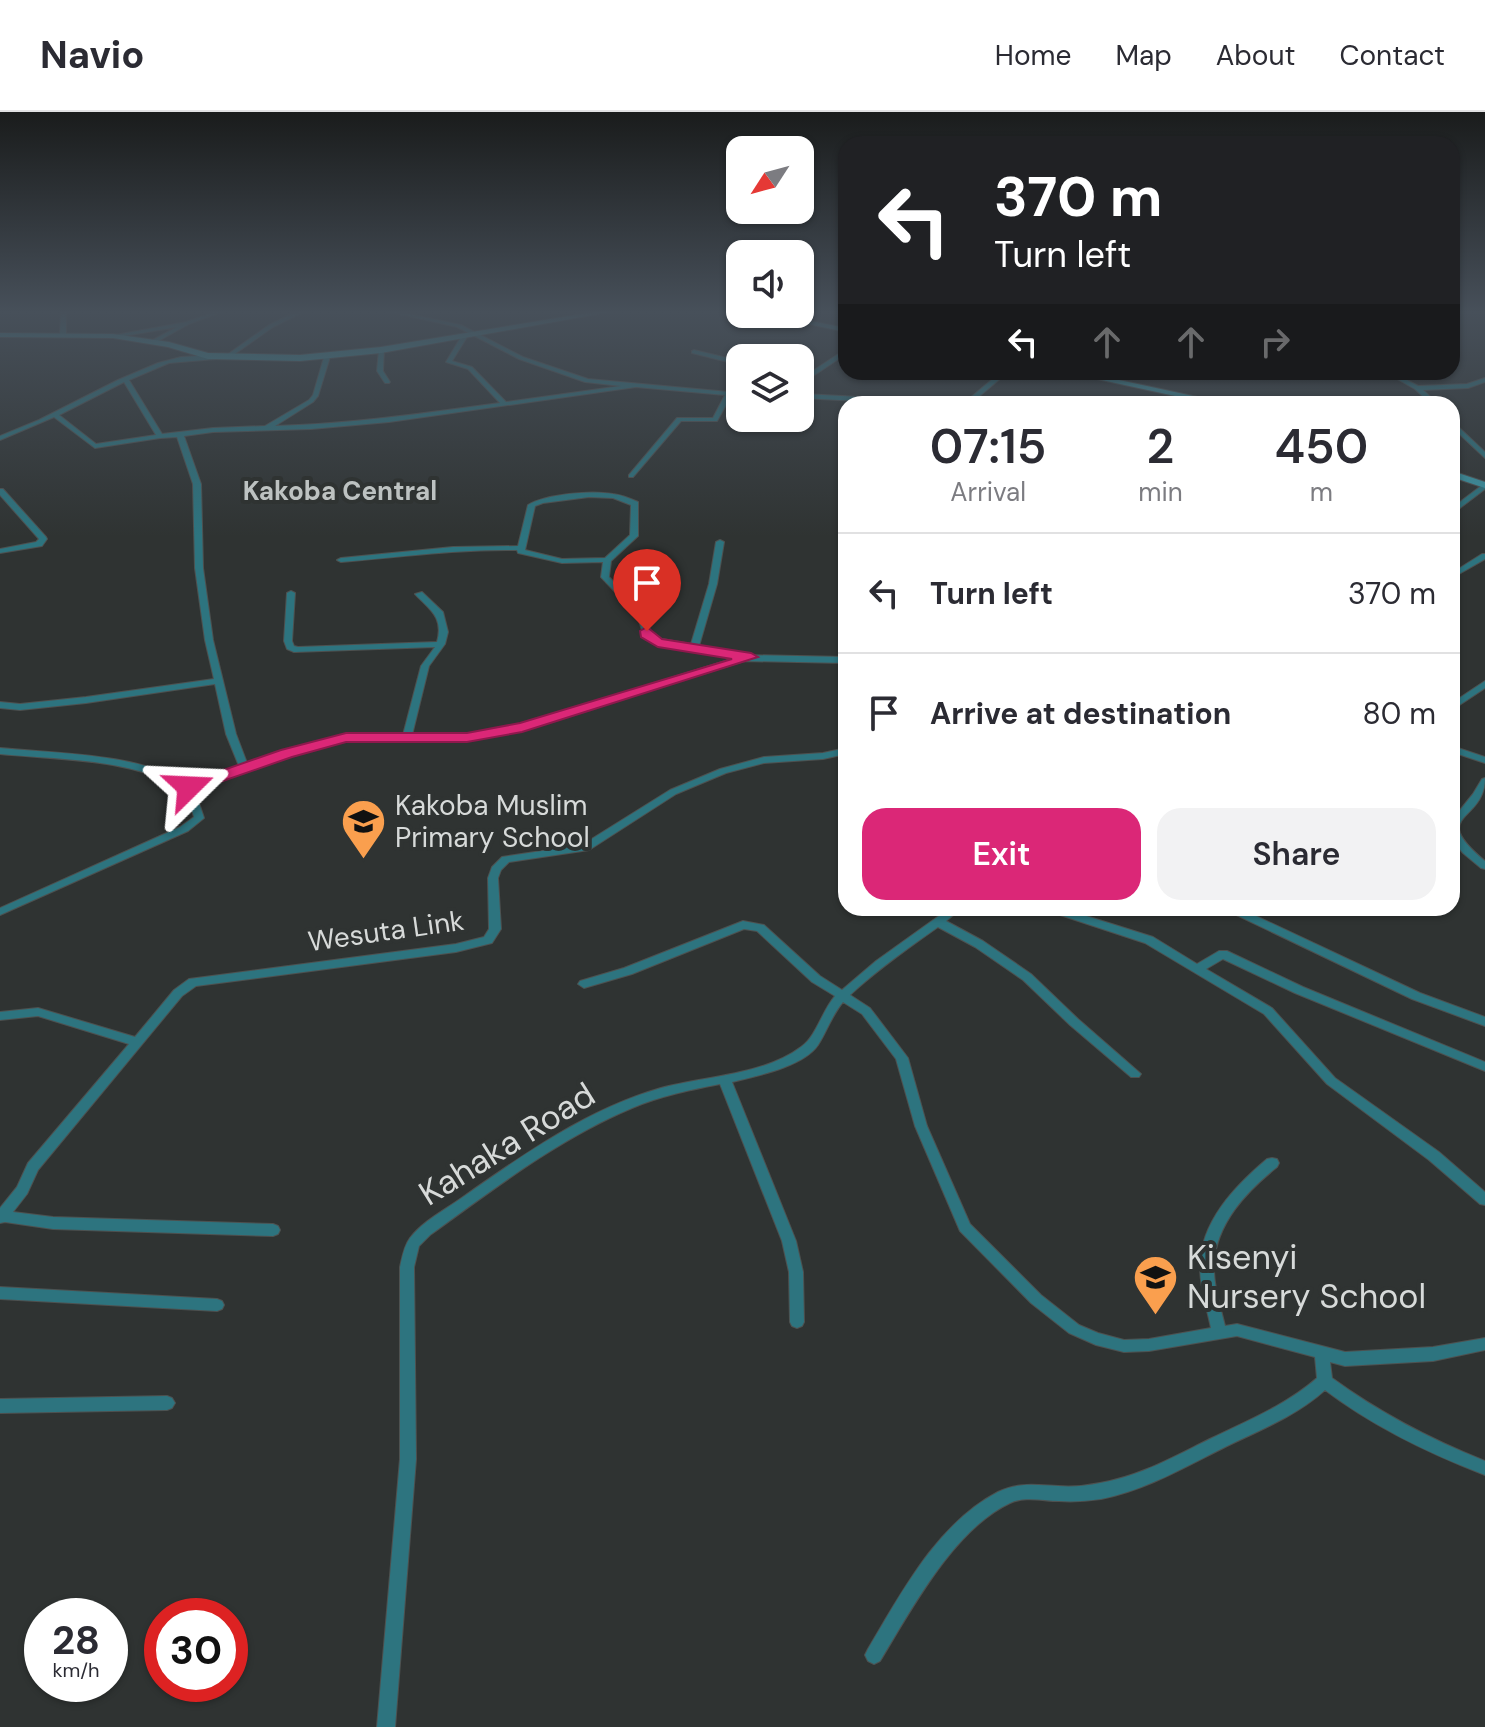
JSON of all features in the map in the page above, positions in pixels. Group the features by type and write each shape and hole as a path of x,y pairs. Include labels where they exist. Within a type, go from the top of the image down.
{"street":[{"path":"0,438 116,386"},
{"path":"130,386 160,436"},
{"path":"266,428 311,401 318,386"},
{"path":"488,386 505,404"},
{"path":"55,415 95,446 160,436 373,422 631,386"},
{"path":"638,386 726,394"},
{"path":"1139,386 1186,396"},
{"path":"1414,386 1426,396"},
{"path":"1417,388 1459,386"},
{"path":"814,397 838,398"},
{"path":"631,476 670,426 682,418 715,420 726,400"},
{"path":"1460,430 1483,452"},
{"path":"180,435 197,484 200,581 217,681 231,734 244,767"},
{"path":"1460,477 1485,485"},
{"path":"1460,505 1485,485"},
{"path":"0,491 43,539 39,544 0,551"},
{"path":"617,496 635,504 634,536 607,560 562,561 525,554 521,548 535,502 617,496"},
{"path":"694,648 713,584 720,542"},
{"path":"341,560 459,547 521,548"},
{"path":"1460,571 1485,556"},
{"path":"607,560 605,577 641,614 648,637 658,643 751,657 838,660"},
{"path":"291,593 288,641 290,647 297,650 441,644"},
{"path":"407,737 425,666 441,644 444,620 419,594"},
{"path":"189,787 244,767 346,738 467,738 522,727 751,657"},
{"path":"0,705 20,707 86,700 217,681"},
{"path":"1460,701 1485,684"},
{"path":"0,751 128,766 169,777 189,787 199,814 195,823 0,912"},
{"path":"1460,752 1485,760"},
{"name":"Wesuta Link","path":"1,1217 22,1190 33,1167 185,987 204,978 409,955 488,940 493,937 495,929 493,878 496,869 506,859 585,848 673,792 723,771 764,760 838,753"},
{"path":"1460,812 1485,781"},
{"path":"1460,845 1485,866"},
{"name":"Kahaka Road","path":"386,1727 408,1459 407,1267 413,1244 425,1231 514,1168 591,1123 660,1093 769,1069 809,1049 828,1010 841,997 946,916"},
{"path":"1074,916 1149,940 1268,1011 1331,1081 1434,1156 1485,1200"},
{"path":"1247,916 1416,996 1485,1022"},
{"path":"938,922 979,944 1027,977 1135,1074"},
{"path":"584,984 752,924 841,997 866,1011 902,1058 921,1126 965,1227 1036,1299 1074,1329 1096,1339 1124,1346 1149,1345 1237,1330 1322,1355 1386,1359 1485,1344"},
{"path":"1197,969 1223,954 1485,1067"},
{"path":"0,1016 38,1012 138,1042"},
{"path":"725,1080 789,1241 796,1272 797,1322"},
{"path":"1219,1331 1207,1280 1212,1240 1218,1223 1236,1195 1272,1163"},
{"path":"1,1217 53,1223 273,1230"},
{"path":"0,1293 217,1305"},
{"path":"1322,1355 1325,1381 1380,1422 1485,1468"},
{"path":"874,1655 919,1583 958,1534 1006,1496 1023,1491 1068,1495 1119,1487 1169,1468 1264,1423 1295,1405 1325,1381"},
{"path":"0,1406 167,1403"}],"place":[{"name":"Kakoba Muslim Primary School","path":"364,860"},
{"name":"Kisenyi Nursery School","path":"1156,1316"}],"district":[{"name":"Kakoba Central","path":"340,491"}],"route":[{"path":"189,787 244,767 346,738 467,738 522,727 751,657 658,643 648,637 647,631"}]}
